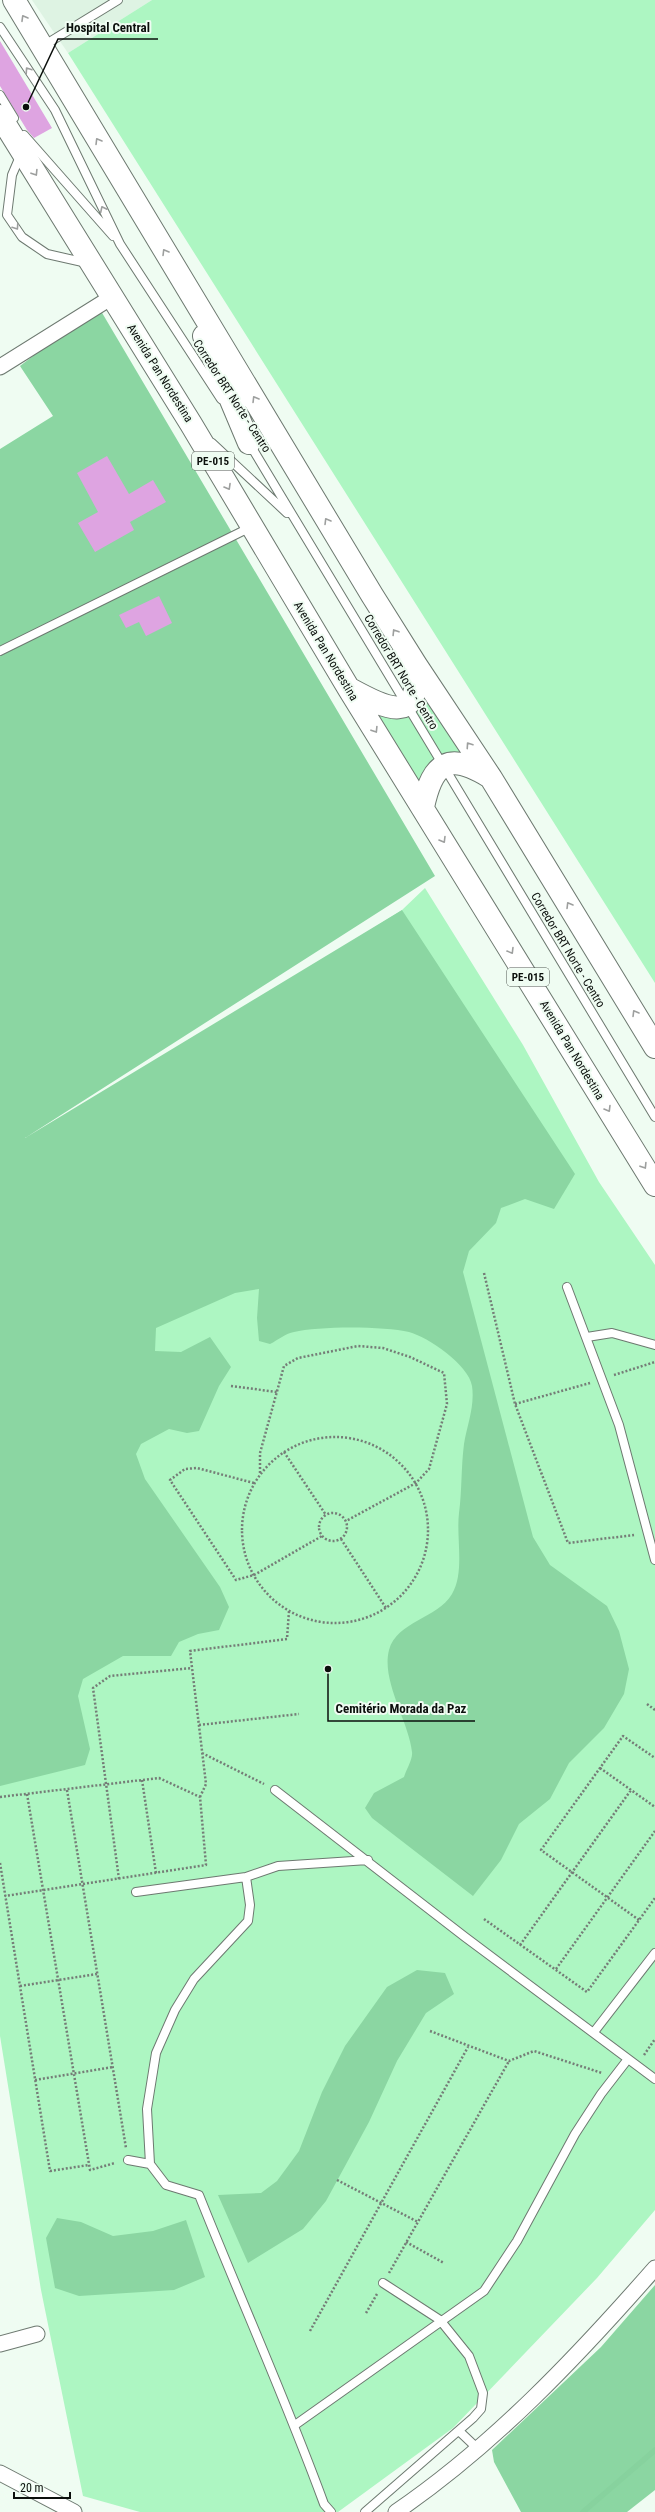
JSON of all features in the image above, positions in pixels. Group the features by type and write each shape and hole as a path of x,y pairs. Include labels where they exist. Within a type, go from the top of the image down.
{"highway":[{"path":"14,0 179,276 416,665 491,778 655,1047"},
{"name":"Avenida Pan Nordestina","path":"2,125 22,151 191,424 349,689 423,806 655,1184"},
{"path":"179,276 249,443"},
{"path":"349,689 386,707 396,708 407,704 415,696 417,685 416,665"},
{"path":"423,806 434,772 443,766 458,762 465,764 491,778"}],"street":[{"path":"0,367 112,298"},
{"path":"396,2512 478,2449 598,2332 655,2268"},
{"path":"0,2344 37,2334"},
{"path":"0,2473 74,2512"}],"lane":[{"path":"41,47 118,0"},
{"name":"Corredor BRT Norte - Centro","path":"0,28 55,110 120,244 249,443 655,1117"},
{"name":"Corredor BRT Norte - Centro","path":"0,95 30,143 120,244"},
{"path":"22,151 12,176 7,215 22,237 47,254 92,264"},
{"path":"191,424 295,520"},
{"path":"0,651 252,527"},
{"path":"568,1287 619,1425 650,1533 655,1560"},
{"path":"586,1337 612,1334 655,1344"},
{"path":"275,1790 368,1860 465,1937 655,2079"},
{"path":"136,1892 246,1877 278,1866 368,1860"},
{"path":"246,1877 250,1905 248,1921 194,1979 175,2010 156,2053 147,2109 150,2164 166,2184 199,2195 259,2344 295,2425 324,2504 331,2512"},
{"path":"594,2032 655,1953"},
{"path":"295,2425 362,2376 420,2337 440,2320 484,2291 517,2241 574,2134 613,2076 628,2058"},
{"path":"128,2160 150,2164"},
{"path":"365,2512 459,2431 482,2409 483,2393 469,2356 440,2320 383,2283"},
{"path":"459,2431 478,2449"}],"path":[{"path":"484,1273 515,1404 568,1543 650,1533"},
{"path":"260,1474 260,1453 284,1366 298,1358 358,1346 382,1348 410,1357 444,1373 447,1404 429,1469 416,1483 346,1521"},
{"path":"515,1404 603,1379 655,1362"},
{"path":"231,1386 277,1392"},
{"path":"319,1438 356,1439 369,1442 391,1455 416,1483 428,1516 426,1551 412,1584 386,1608 363,1619 338,1623 312,1620 289,1611 269,1595 254,1575 245,1556 242,1524 246,1503 254,1483 260,1474 284,1452 319,1438"},
{"path":"284,1452 326,1515"},
{"path":"254,1483 197,1468 185,1469 170,1480 236,1580 254,1575 322,1536"},
{"path":"333,1512 341,1515 346,1521 348,1528 341,1539 328,1540 322,1536 319,1529 320,1521 326,1515 333,1512"},
{"path":"341,1539 386,1608"},
{"path":"5,1896 206,1865 200,1797 206,1784 190,1652 287,1638 289,1611"},
{"path":"119,1879 93,1688 110,1676 192,1668"},
{"path":"647,1704 655,1710"},
{"path":"198,1725 299,1714"},
{"path":"639,1920 541,1850 623,1736 655,1758"},
{"path":"202,1753 275,1790"},
{"path":"600,1768 655,1807"},
{"path":"0,1798 159,1778 200,1797"},
{"path":"142,1780 156,1873"},
{"path":"27,1794 90,2170 128,2160 67,1790"},
{"path":"520,1944 631,1790"},
{"path":"556,1970 655,1831"},
{"path":"0,1863 50,2171 89,2165"},
{"path":"484,1919 587,1992 655,1898"},
{"path":"20,1986 98,1974"},
{"path":"430,2031 468,2047 509,2061"},
{"path":"638,2066 655,2039"},
{"path":"310,2331 468,2047"},
{"path":"366,2313 509,2061 534,2051 613,2076"},
{"path":"35,2080 113,2066"},
{"path":"337,2180 418,2222"},
{"path":"406,2242 444,2263"}],"shaded area":[{"path":"32,0 152,0 68,53"}],"green space":[{"path":"152,0 655,0 655,983 68,53"},
{"path":"98,306 435,876 25,1138 402,910 575,1174 554,1209 525,1199 501,1208 496,1223 469,1251 463,1272 533,1537 550,1565 607,1606 619,1631 629,1669 624,1694 604,1728 569,1763 550,1799 519,1824 501,1860 473,1896 372,1818 365,1808 374,1793 404,1777 412,1755 410,1740 396,1701 389,1675 389,1650 393,1640 408,1626 437,1609 452,1594 456,1585 459,1565 458,1523 463,1453 472,1401 472,1386 464,1369 456,1361 436,1346 409,1332 368,1328 334,1328 305,1330 291,1333 270,1344 259,1341 257,1318 259,1289 235,1293 156,1328 155,1351 181,1352 210,1337 231,1367 219,1386 199,1431 187,1433 169,1429 141,1444 136,1454 145,1479 220,1587 229,1607 219,1630 198,1634 179,1642 171,1656 123,1656 83,1679 78,1696 90,1749 85,1765 0,1786 0,449 53,416 20,366"},
{"path":"416,665 491,778 458,762 423,807 349,689 396,708"},
{"path":"425,888 523,1045 599,1182 655,1265 655,2210 597,2278 453,2428 338,2512 140,2512 83,2496 41,2290 0,2036 0,1163 402,910"},
{"path":"417,1970 445,1973 454,1994 426,2013 397,2061 369,2122 326,2201 303,2229 248,2263 218,2195 261,2193 277,2181 299,2151 322,2092 345,2046 387,1987"},
{"path":"57,2218 81,2222 113,2236 153,2231 186,2220 205,2277 174,2290 79,2296 55,2288 46,2238"},
{"path":"655,2285 655,2490 627,2512 521,2512 494,2462 492,2450 601,2347"}],"building":[{"path":"0,41 52,128 34,138 27,130 0,86"},
{"path":"107,456 129,494 153,480 166,502 130,522 134,530 95,552 78,523 98,512 77,473"},
{"path":"159,596 172,623 146,636 139,622 126,628 119,615"}],"waterway":[{"path":"583,2512 655,2450"}],"place":[{"name":"Hospital Central","path":"26,107"},
{"name":"Cemitério Morada da Paz","path":"328,1669"}]}
